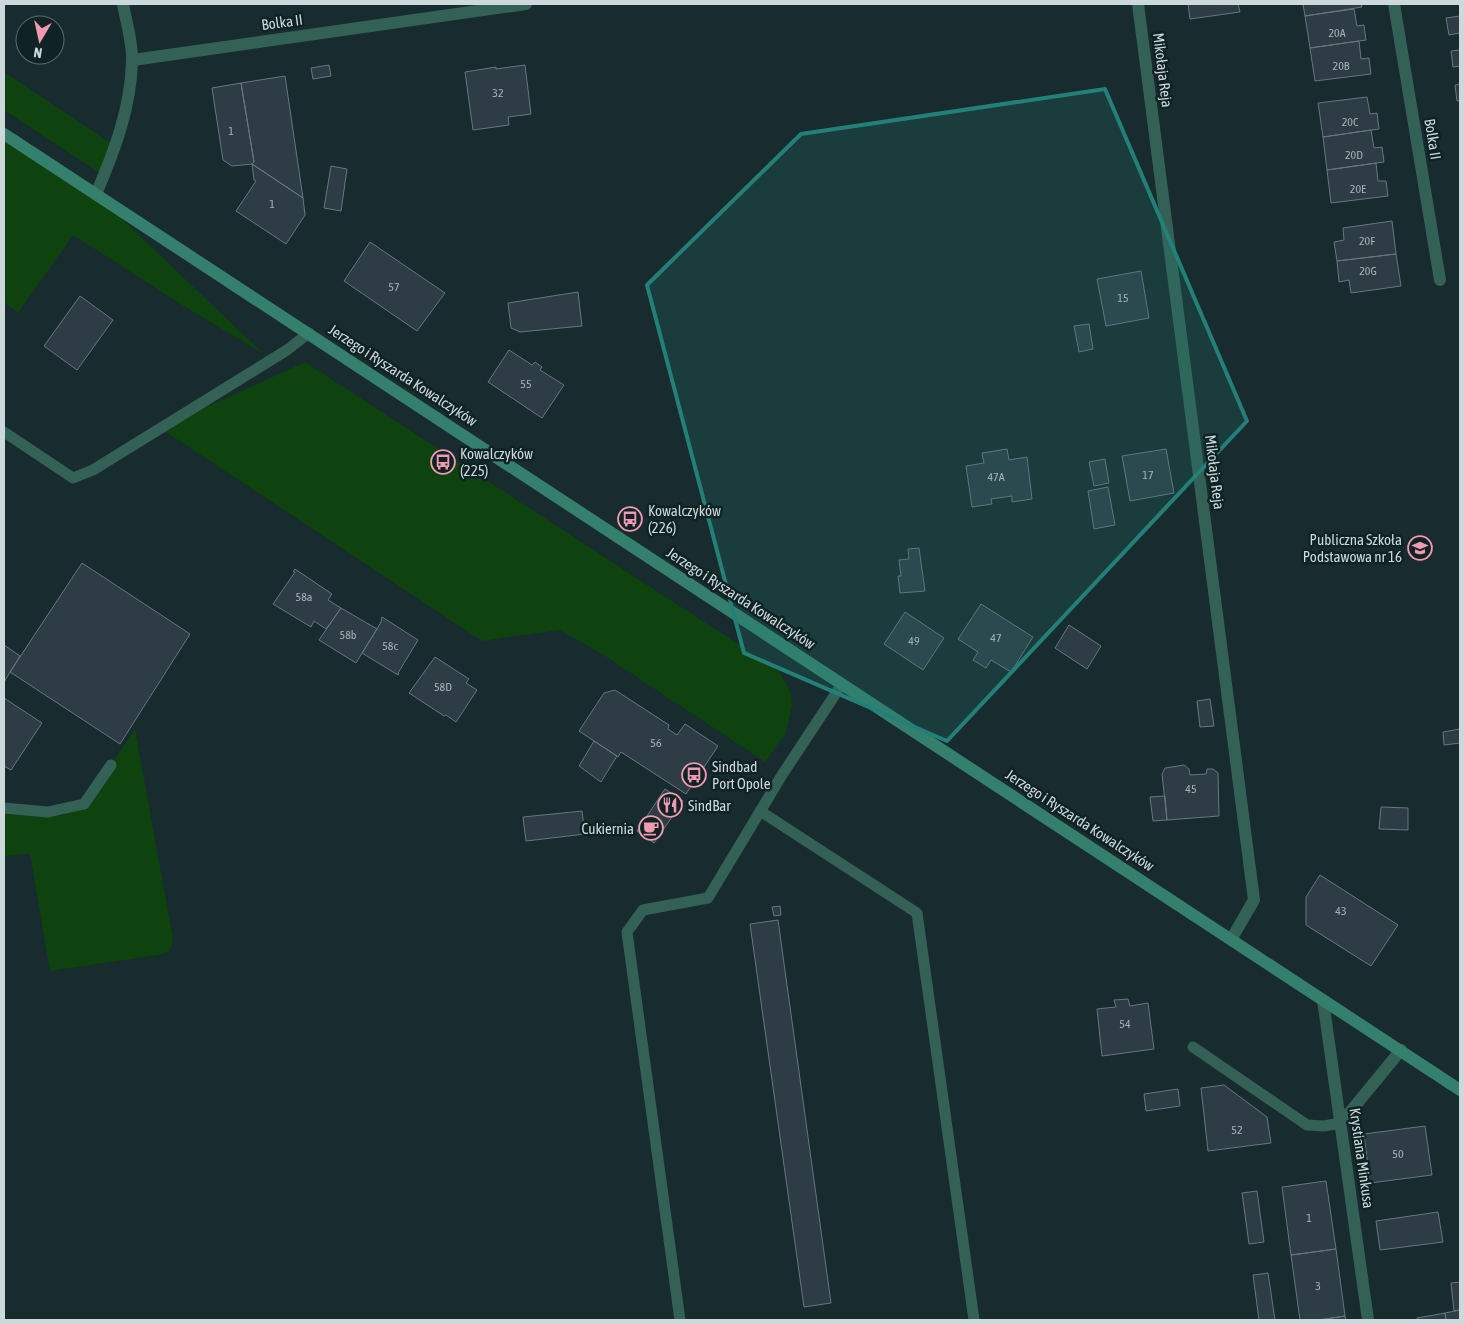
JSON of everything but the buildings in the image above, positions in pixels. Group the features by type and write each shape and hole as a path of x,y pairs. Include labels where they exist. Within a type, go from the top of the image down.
{"main road":[{"name":"Jerzego i Ryszarda Kowalczyków","path":"4,134 1232,938 1460,1090"}],"street":[{"path":"96,194 119,135 127,105 133,60 123,4"},
{"name":"Bolka II","path":"133,60 526,4"},
{"name":"Mikołaja Reja","path":"1138,4 1254,900 1232,938"},
{"name":"Bolka II","path":"1394,4 1440,280"},
{"name":"Krystiana Minkusa","path":"1324,1000 1368,1320"},
{"path":"1341,1123 1401,1050"}],"lane":[{"path":"4,432 73,478 93,470 287,350 309,333"},
{"path":"680,1320 627,932 643,910 708,898 760,812 842,684"},
{"path":"4,808 48,812 84,804 111,764"},
{"path":"760,812 917,913 974,1320"},
{"path":"1193,1047 1307,1125 1324,1126 1341,1123"}],"highlighted area":[{"path":"1105,89 1247,421 947,741 744,653 647,285 801,134"}],"green space":[{"path":"4,72 115,146 104,176 4,110"},
{"path":"4,134 96,194 264,354 190,310 73,235 18,313 4,303"},
{"path":"305,362 778,670 791,693 792,706 786,733 765,762 605,656 560,630 482,641 160,428"},
{"path":"135,729 173,939 170,951 158,955 50,971 30,854 4,856 4,808 48,812 84,804"}],"place":[{"name":"Kowalczyków (225)","path":"443,462"},
{"name":"Kowalczyków (226)","path":"630,519"},
{"name":"Publiczna Szkoła Podstawowa nr 16","path":"1420,548"},
{"name":"Sindbad Port Opole","path":"694,775"},
{"name":"SindBar","path":"670,805"},
{"name":"Cukiernia","path":"651,828"}]}
